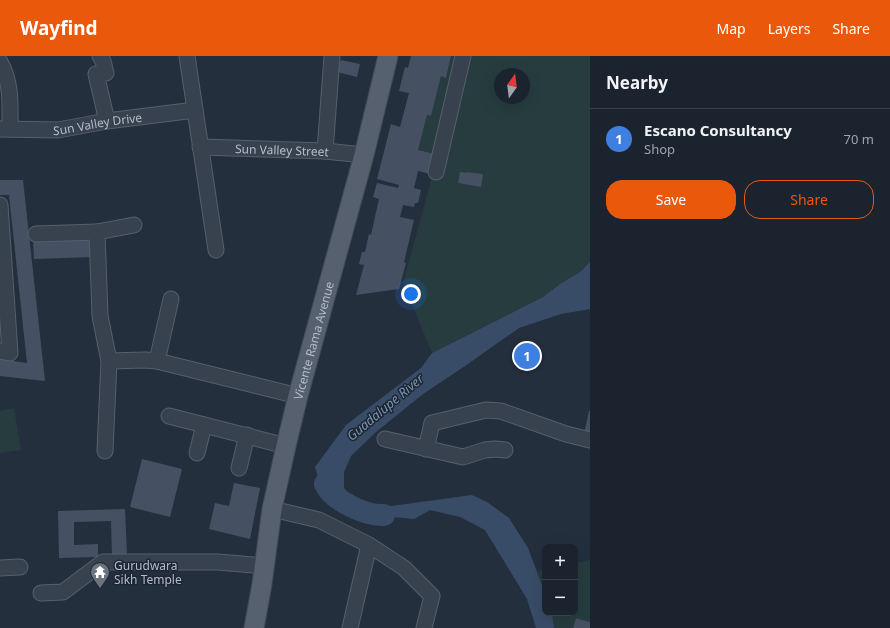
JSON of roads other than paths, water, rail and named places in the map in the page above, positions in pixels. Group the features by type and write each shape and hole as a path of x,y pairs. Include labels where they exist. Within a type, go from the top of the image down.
{"main road":[{"name":"Vicente Rama Avenue","path":"254,628 265,566 272,509 286,446 298,396 364,155 388,56"}],"street":[{"path":"100,56 103,61 106,74 96,74 108,121"},
{"path":"187,56 216,250"},
{"path":"325,151 332,56"},
{"path":"436,172 463,56"},
{"path":"0,62 8,82 10,97 5,129"},
{"name":"Sun Valley Drive","path":"5,129 58,130 108,121 195,110"},
{"name":"Sun Valley Street","path":"200,147 325,151 364,155"},
{"path":"0,205 2,272 10,353 0,352"},
{"path":"36,234 97,232 134,225"},
{"path":"97,232 100,316 109,361 105,450"},
{"path":"157,361 171,299"},
{"path":"109,361 157,361 298,396"},
{"path":"426,450 432,424 486,410 501,411 566,434 590,440"},
{"path":"169,416 286,446"},
{"path":"197,453 204,425"},
{"path":"239,468 247,436"},
{"path":"385,439 426,450 463,457 485,450 505,450"},
{"path":"272,509 319,520 369,545 404,568 432,596 424,628"},
{"path":"350,628 369,545"},
{"path":"41,594 63,592 103,562 218,562 265,566"},
{"path":"0,568 20,567"}],"water":[{"path":"590,262 590,309 561,314 519,328 423,394 376,432 351,456 344,472 344,488 355,500 377,508 472,495 487,502 509,518 528,548 542,585 542,616 552,616 554,628 536,628 527,599 485,530 460,517 430,510 414,519 372,515 328,496 320,484 315,467 346,425 421,368 432,353 543,297 560,284 580,272"}],"waterway":[{"name":"Guadalupe River","path":"325,484 329,490 342,502 368,513 384,515"}],"place":[{"name":"Escano Consultancy","path":"527,356"},
{"name":"Gurudwara Sikh Temple","path":"100,589"}]}
